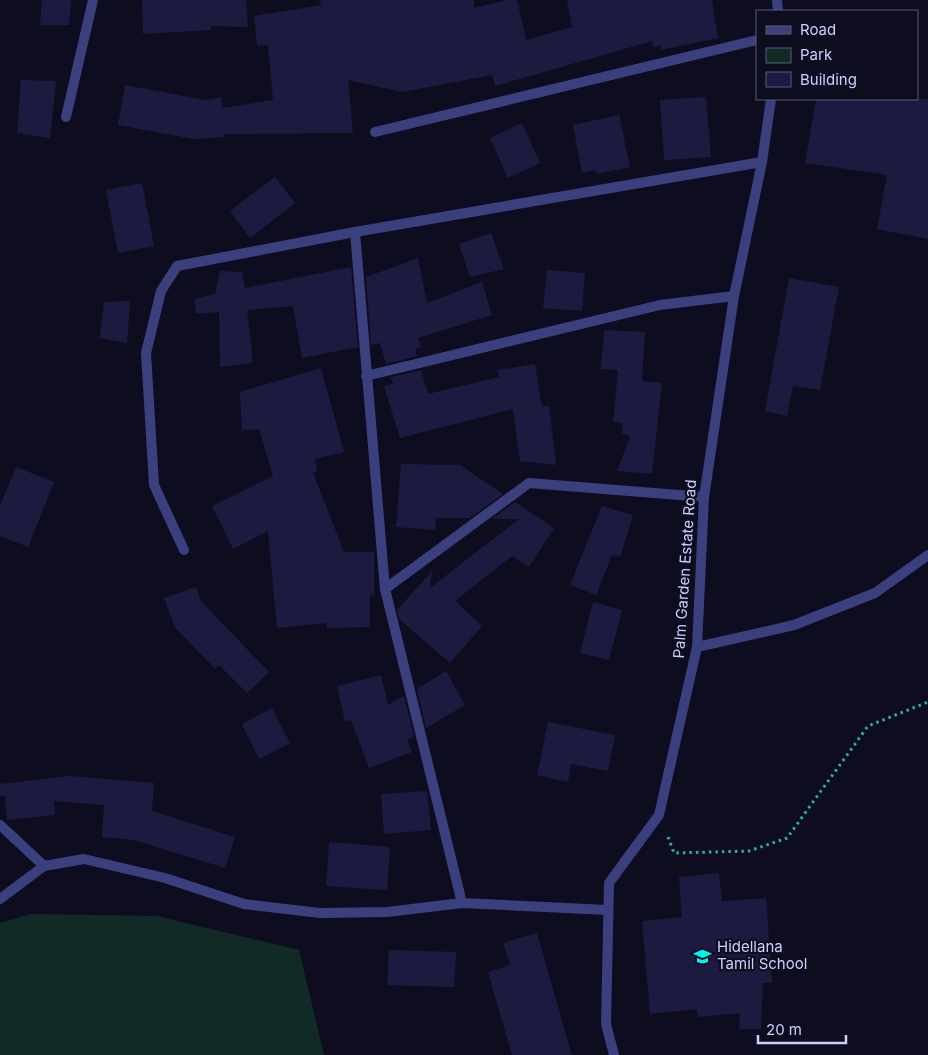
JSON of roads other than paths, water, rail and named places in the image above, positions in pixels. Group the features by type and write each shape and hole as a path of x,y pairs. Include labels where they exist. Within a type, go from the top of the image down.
{"street":[{"path":"66,117 93,0"},
{"path":"375,132 756,40"},
{"name":"Palm Garden Estate Road","path":"614,1055 606,1024 609,884 659,815 698,647 704,498 734,296 762,162 771,100"},
{"path":"184,550 154,485 146,353 161,291 177,266 355,232 762,162"},
{"path":"355,232 385,589 462,903"},
{"path":"366,376 660,305 734,296"},
{"path":"385,589 529,483 704,498"},
{"path":"698,647 794,625 875,593 928,555"},
{"path":"0,825 44,866"},
{"path":"0,899 44,866 84,859 165,878 244,904 320,913 387,912 462,903 607,910"}],"place":[{"name":"Hidellana Tamil School","path":"703,956"}]}
